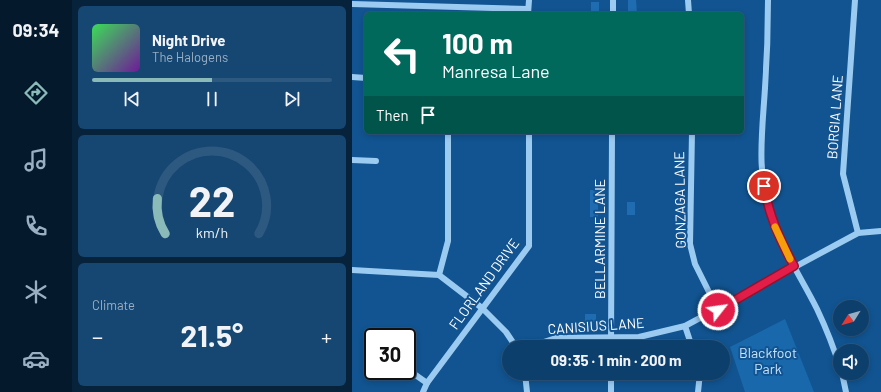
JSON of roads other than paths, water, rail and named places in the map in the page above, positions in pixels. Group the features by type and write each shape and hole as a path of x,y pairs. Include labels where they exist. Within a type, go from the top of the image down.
{"street":[{"path":"352,4 449,11 528,12 528,0"},
{"path":"613,12 614,0"},
{"path":"688,0 689,12"},
{"path":"768,0 765,89 760,141 762,172 772,219 779,237 829,335 833,347"},
{"name":"BORGIA LANE","path":"855,0 843,174 858,233"},
{"path":"352,77 364,78"},
{"path":"439,275 448,241 448,134"},
{"name":"FLORLAND DRIVE","path":"423,392 427,383 529,246 529,134"},
{"name":"BELLARMINE LANE","path":"611,338 612,134"},
{"name":"GONZAGA LANE","path":"692,134 690,244 695,264 718,310"},
{"path":"352,160 376,161"},
{"name":"CANISIUS LANE","path":"550,340 556,338 639,337 685,326 718,310 794,266 858,233 881,231"},
{"path":"352,270 439,275 482,308 506,332 511,340"},
{"path":"685,326 690,340"},
{"path":"416,375 427,383"},
{"path":"526,380 527,392"},
{"path":"611,380 611,392"},
{"path":"698,392 699,380"},
{"path":"843,380 846,392"}],"park label":[{"name":"Blackfoot Park","path":"768,362"}]}
